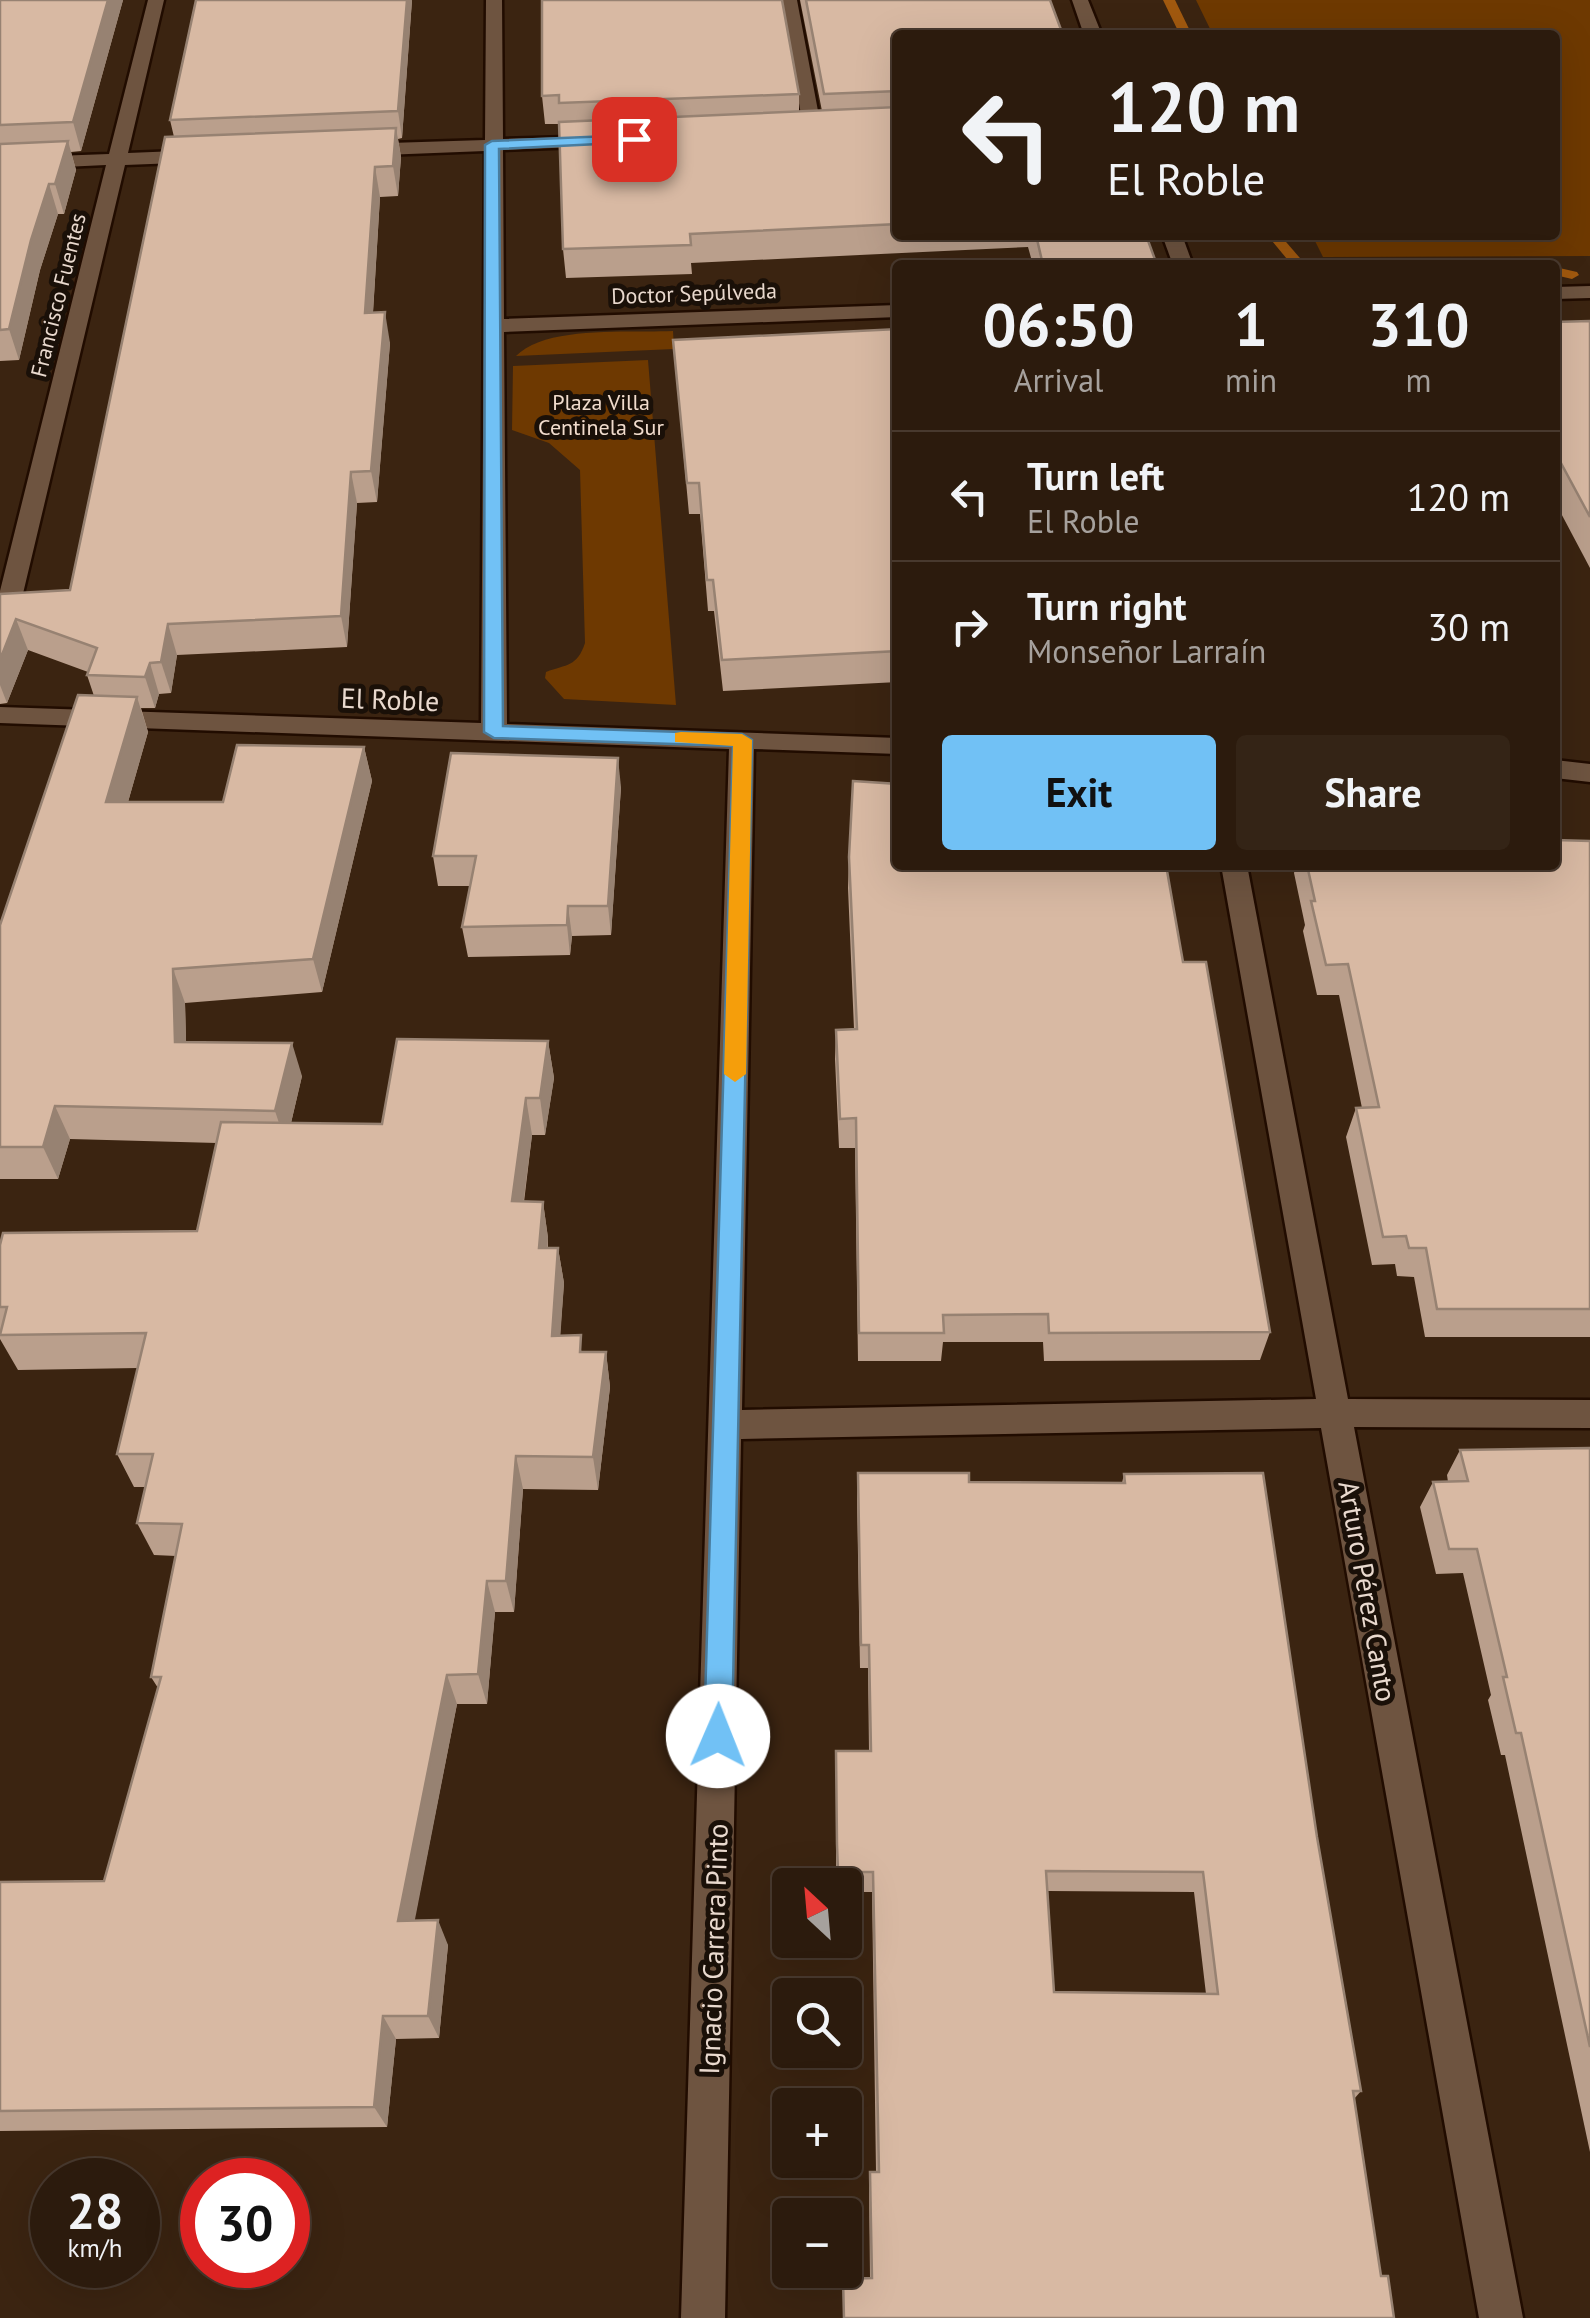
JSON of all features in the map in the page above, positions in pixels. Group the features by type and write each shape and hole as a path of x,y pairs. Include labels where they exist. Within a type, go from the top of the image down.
{"street":[{"name":"Francisco Fuentes","path":"9,602 156,0"},
{"path":"494,0 494,732"},
{"path":"789,0 812,132"},
{"path":"1080,0 1091,30"},
{"path":"344,151 624,140"},
{"path":"0,164 231,155"},
{"path":"1560,293 1590,292"},
{"name":"Doctor Sepúlveda","path":"492,326 892,311"},
{"name":"El Roble","path":"2,722 494,732 892,746"},
{"name":"Ignacio Carrera Pinto","path":"703,2318 742,740"},
{"path":"1560,770 1590,773"},
{"name":"Arturo Pérez Canto","path":"1235,870 1501,2318"},
{"path":"726,1425 1336,1414 1590,1414"}],"green space":[{"path":"1196,0 1590,0 1590,256 1323,257 1314,240 1560,240 1560,30 1211,30"},
{"path":"673,331 674,349 516,356 547,339 568,335"},
{"name":"Plaza Villa Centinela Sur","path":"648,360 676,705 564,699 545,678 546,672 575,661 585,643 580,470 549,443 512,430 513,366"}],"building":[{"path":"0,0 108,0 73,122 0,125"},
{"path":"196,0 407,0 398,111 170,120"},
{"path":"542,0 782,0 799,94 559,103 559,95 542,96"},
{"path":"806,0 1050,0 1061,30 892,30 892,91 824,94"},
{"path":"892,107 892,224 690,234 691,245 563,249 559,122"},
{"path":"396,128 393,166 375,167 365,313 385,312 371,471 351,472 341,616 168,624 161,662 150,663 145,677 87,675 97,648 16,619 0,660 0,594 70,590 165,137"},
{"path":"68,141 31,240 9,329 0,330 0,144"},
{"path":"1037,240 1148,240 1155,260 1042,260"},
{"path":"1590,321 1590,517 1560,461 1560,322"},
{"path":"892,329 892,651 722,660 713,580 707,580 699,483 687,483 673,340"},
{"path":"78,695 137,697 106,802 223,802 237,745 364,747 313,959 173,969 175,1042 292,1043 275,1111 55,1106 43,1147 0,1147 0,925"},
{"path":"451,753 618,758 608,906 568,906 567,925 462,927 476,856 433,856"},
{"path":"853,781 892,784 892,870 1167,870 1183,962 1206,962 1270,1332 1049,1333 1048,1314 943,1315 944,1333 859,1333 856,1118 840,1119 836,1030 857,1029 849,857"},
{"path":"1560,840 1590,841 1590,1309 1437,1309 1426,1248 1409,1248 1406,1236 1383,1237 1356,1108 1379,1107 1348,964 1326,965 1311,901 1315,901 1308,870 1560,870"},
{"path":"397,1039 548,1041 540,1098 526,1098 512,1201 543,1202 539,1248 558,1248 552,1336 581,1335 580,1352 606,1352 593,1457 516,1456 506,1581 487,1581 478,1674 447,1675 398,1921 438,1920 428,2016 383,2016 374,2107 0,2111 0,1882 104,1881 161,1677 151,1677 182,1524 137,1523 153,1454 117,1454 146,1333 0,1335 7,1307 0,1307 3,1233 197,1231 221,1122 382,1124"},
{"path":"1590,1448 1590,2047 1477,1549 1449,1549 1433,1482 1468,1481 1460,1450"},
{"path":"858,1473 969,1473 969,1482 1125,1483 1124,1474 1263,1473 1317,1837 1361,2091 1353,2091 1381,2276 1388,2276 1394,2318 844,2318 843,2288 862,2288 862,2278 872,2278 870,2172 879,2172 873,1872 838,1868 837,1844 836,1751 871,1751 869,1645 861,1645","holes":["1046,1871 1203,1872 1218,1994 1054,1992"]}],"waterway":[{"path":"1169,0 1184,30"},
{"path":"1277,240 1295,260"},
{"path":"1560,272 1572,275"}],"slow traffic":[{"path":"681,738 742,740 735,1074"}],"route":[{"path":"634,139 492,145 494,732 742,740 718,1736"}]}
